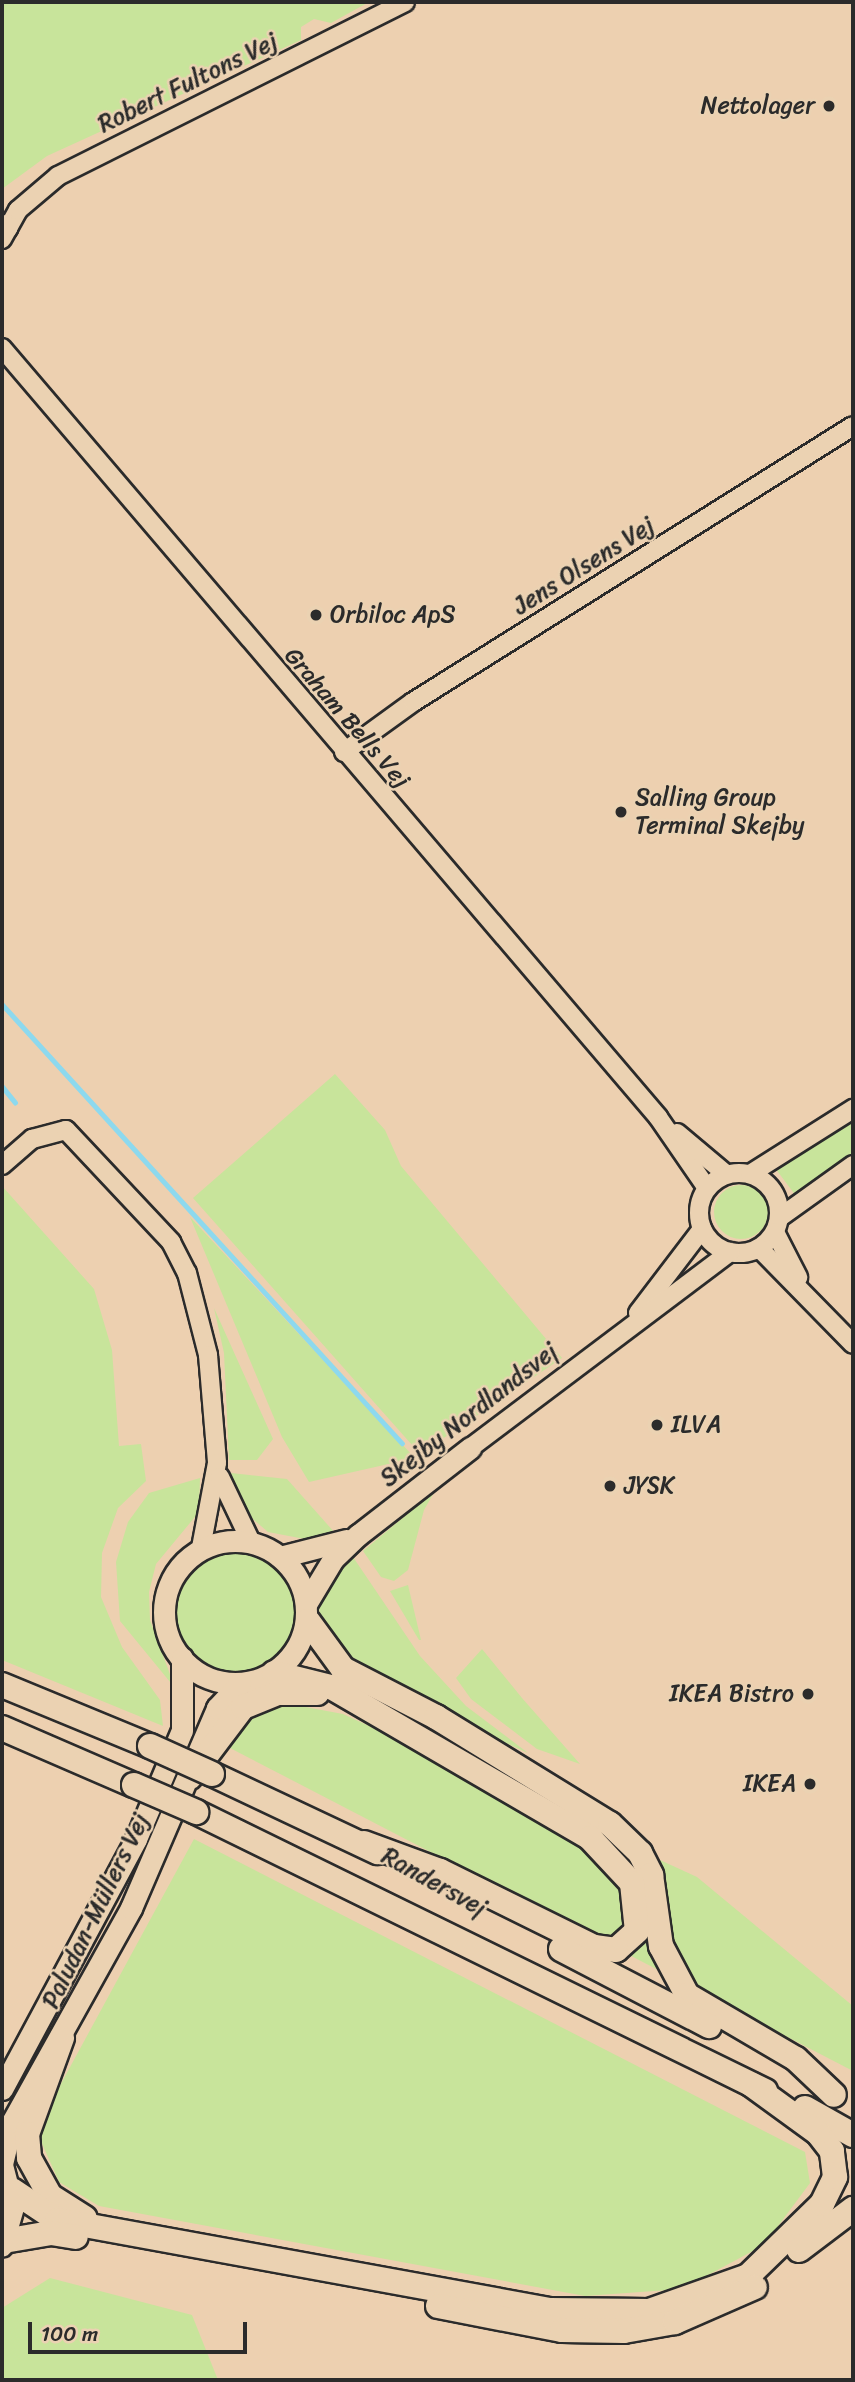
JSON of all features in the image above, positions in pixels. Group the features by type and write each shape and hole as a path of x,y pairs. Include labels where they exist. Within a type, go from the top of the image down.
{"main road":[{"path":"307,1612 343,1669 536,1775 629,1841 651,1875 661,1946 687,1995 796,2059 844,2100"},
{"path":"274,1673 331,1687 590,1838 632,1883 637,1931 616,1950 594,1947 440,1871 364,1843"},
{"name":"Randersvej","path":"2,1685 150,1746 201,1776 364,1843 844,2100"},
{"path":"201,1776 224,1726 260,1698 297,1691 365,1707"},
{"name":"Randersvej","path":"2,1728 196,1812 529,1970 853,2135"},
{"path":"62,2038 27,2134 29,2158 50,2196 105,2228"},
{"path":"12,2189 57,2220 551,2310 649,2311 748,2276 822,2204 835,2177 832,2151 818,2133 752,2085"},
{"path":"3,2243 51,2233 562,2330 624,2331 723,2305 767,2280 853,2210"}],"street":[{"name":"Robert Fultons Vej","path":"4,230 58,176 405,2"},
{"name":"Graham Bells Vej","path":"2,348 658,1117 707,1188"},
{"name":"Jens Olsens Vej","path":"344,752 853,426"},
{"path":"853,1110 750,1174 726,1174 707,1188 699,1212 702,1229 730,1252 759,1248 777,1225 853,1165"},
{"name":"Graham Bells Vej","path":"658,1117 726,1174"},
{"path":"2,1165 32,1139 66,1130 171,1242 187,1273 208,1355 217,1463 228,1504 252,1544"},
{"path":"750,1174 773,1191 777,1225 803,1286"},
{"name":"Skejby Nordlandsvej","path":"613,1338 646,1305 702,1229"},
{"path":"759,1248 803,1286 853,1345"},
{"name":"Skejby Nordlandsvej","path":"307,1612 333,1559 358,1535 613,1338 730,1252"},
{"path":"201,1548 217,1463"},
{"name":"Skejby Nordlandsvej","path":"280,1557 325,1550 358,1535"},
{"path":"252,1544 280,1557 307,1612 292,1659 274,1673 240,1683 214,1680 182,1658 163,1626 162,1604 180,1564 201,1548 252,1544"},
{"name":"Paludan-Müllers Vej","path":"2,2089 136,1839 182,1730 182,1658"},
{"name":"Paludan-Müllers Vej","path":"2,2165 12,2122 62,2038 201,1776 217,1708 240,1683"},
{"path":"2,2165 12,2189 3,2243"}],"green space":[{"path":"2,2 369,2 331,23 314,19 301,27 301,40 47,156 2,189"},
{"path":"335,1074 385,1130 401,1166 562,1358 420,1454 193,1198"},
{"path":"853,1117 853,1160 796,1196 775,1168"},
{"path":"741,1185 760,1193 768,1212 760,1231 741,1239 722,1231 714,1212 722,1193"},
{"path":"2,1186 94,1289 112,1350 119,1446 141,1444 146,1481 118,1508 102,1553 101,1597 122,1647 160,1700 163,1726 2,1660"},
{"path":"190,1217 415,1458 309,1482 282,1437"},
{"path":"214,1308 273,1439 257,1460 229,1460 224,1353"},
{"path":"231,1473 287,1479 335,1533 315,1541 268,1532 240,1508"},
{"path":"200,1478 199,1512 156,1564 149,1592 150,1620 175,1688 120,1621 116,1562 128,1522 149,1493"},
{"path":"435,1491 424,1510 408,1570 394,1581 381,1577 363,1551"},
{"path":"236,1552 259,1557 279,1570 292,1590 297,1613 292,1636 279,1656 259,1669 236,1674 213,1669 193,1656 180,1636 175,1613 180,1590 193,1570 213,1557"},
{"path":"353,1557 420,1656 466,1706 528,1753 459,1722 339,1649 320,1625 319,1602 335,1569"},
{"path":"408,1585 421,1640 390,1591"},
{"path":"482,1649 580,1764 537,1749 471,1699 456,1678"},
{"path":"284,1703 343,1714 697,1877 853,2006 853,2071 230,1748 257,1709"},
{"path":"194,1839 805,2152 810,2183 764,2245 682,2289 585,2296 99,2206 59,2182 40,2139 57,2091"},
{"path":"50,2278 192,2315 218,2380 2,2380 2,2308"}],"waterway":[{"path":"2,1004 402,1443"},
{"path":"2,1086 15,1102"}],"place":[{"name":"Nettolager","path":"829,106"},
{"name":"Orbiloc ApS","path":"316,615"},
{"name":"Salling Group Terminal Skejby","path":"621,812"},
{"name":"ILVA","path":"657,1425"},
{"name":"JYSK","path":"610,1486"},
{"name":"IKEA Bistro","path":"808,1694"},
{"name":"IKEA","path":"810,1784"}]}
